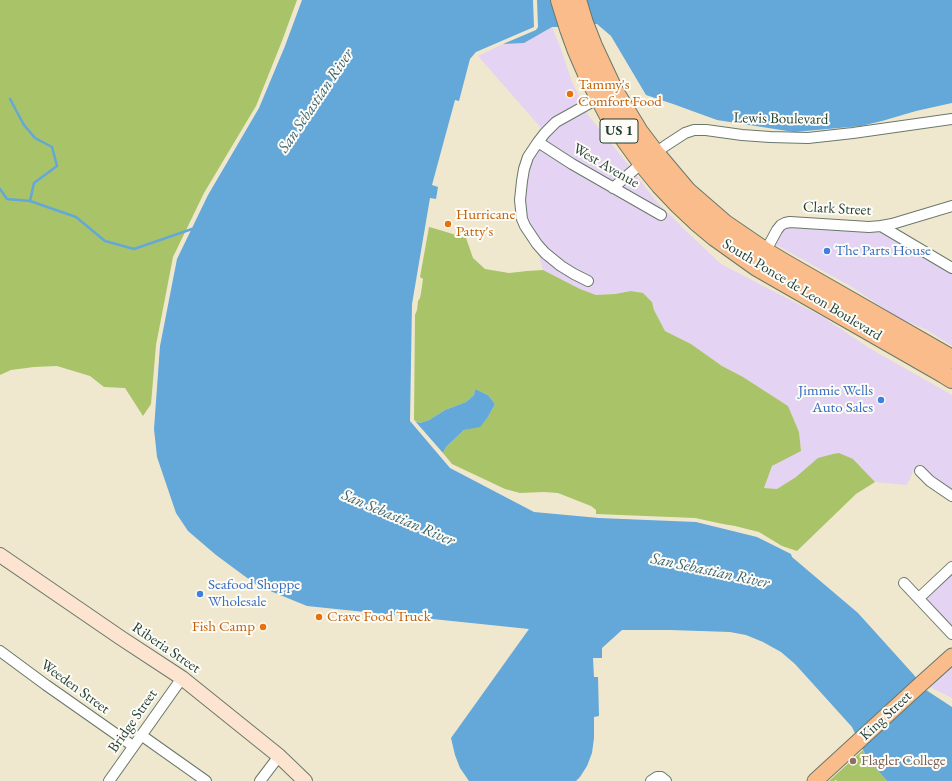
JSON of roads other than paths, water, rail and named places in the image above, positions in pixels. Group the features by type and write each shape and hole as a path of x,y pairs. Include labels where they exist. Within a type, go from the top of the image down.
{"highway":[{"name":"South Ponce de Leon Boulevard","path":"560,0 577,51 611,120 648,158"},
{"name":"South Ponce de Leon Boulevard","path":"578,0 584,23 593,46 611,85 628,114 660,185 697,222 715,237 762,259 952,379"},
{"name":"South Ponce de Leon Boulevard","path":"762,259 786,264 952,359"}],"main road":[{"name":"King Street","path":"816,781 952,656"}],"street":[{"path":"588,281 560,266 544,254 525,226 522,219 521,209 522,181 528,157 544,133 556,122 599,98"},
{"name":"Lewis Boulevard","path":"613,188 648,158 676,138 694,130 770,137 808,138 853,134 952,119"},
{"name":"West Avenue","path":"538,142 572,164 661,215"},
{"path":"881,226 952,206"},
{"name":"Clark Street","path":"762,259 777,230 785,223 881,226 952,268"},
{"path":"920,471 934,484 952,496"},
{"name":"Riberia Street","path":"0,555 182,678 279,756 305,781"},
{"path":"919,598 952,567"},
{"path":"904,583 952,634"},
{"name":"Weeden Street","path":"0,651 46,686 133,746"},
{"name":"Bridge Street","path":"109,781 182,678"},
{"path":"141,735 206,781"},
{"path":"260,781 279,756"},
{"path":"651,781 657,777 661,777 666,781"}],"water":[{"name":"San Sebastian River","path":"302,0 533,0 534,27 476,52 470,59 459,101 455,100 432,185 438,187 436,199 430,198 412,304 410,421 450,468 534,512 599,518 696,522 757,537 791,554 792,557 858,613 914,675 923,688 952,707 952,781 887,781 867,758 852,727 795,664 781,652 763,642 746,635 730,632 622,630 602,648 602,658 593,658 594,677 598,677 599,716 594,717 592,753 587,766 576,781 469,781 460,768 451,738 529,629 307,606 258,586 216,555 188,531 176,513 157,457 154,429 160,346 177,259 208,195 259,108 285,46"},
{"path":"537,0 556,0 563,27 552,27 524,43 503,44 536,30 538,27"},
{"path":"582,0 952,0 952,103 861,126 794,132 717,120 646,95 611,36 597,24 589,24"},
{"path":"475,389 488,395 495,404 488,417 480,427 464,430 446,447 443,453 415,421 420,423 429,420 445,410 466,402 474,395"}],"waterway":[{"path":"10,99 24,125 35,138 52,147 57,166 34,183 30,201 76,217 105,241 134,249 192,229"},
{"path":"0,189 7,199 30,201"}],"place":[{"name":"Tammy's Comfort Food","path":"570,94"},
{"name":"Hurricane Patty's","path":"448,224"},
{"name":"The Parts House","path":"827,251"},
{"name":"Jimmie Wells Auto Sales","path":"881,400"},
{"name":"Seafood Shoppe Wholesale","path":"200,594"},
{"name":"Crave Food Truck","path":"319,617"},
{"name":"Fish Camp","path":"263,627"},
{"name":"Flagler College","path":"853,761"}]}
